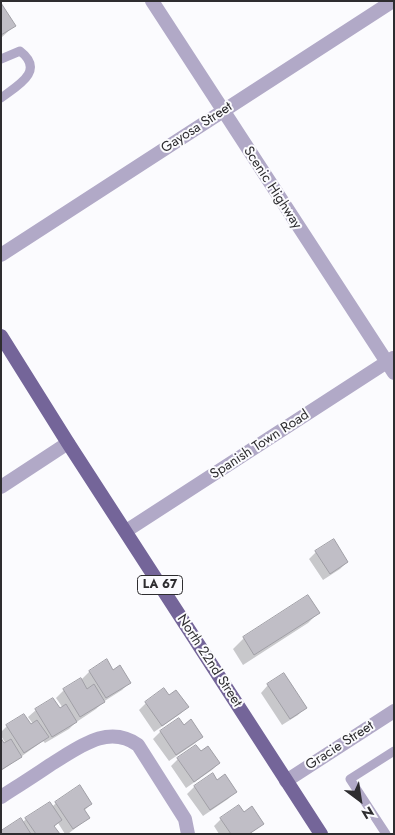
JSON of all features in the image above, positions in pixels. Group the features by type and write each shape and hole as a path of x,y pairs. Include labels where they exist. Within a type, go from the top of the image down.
{"main road":[{"name":"North 22nd Street","path":"1,336 321,834"}],"street":[{"name":"Scenic Highway","path":"152,1 223,112 391,364"},
{"name":"Gayosa Street","path":"1,254 223,112 384,4"},
{"name":"Spanish Town Road","path":"126,532 391,364"},
{"path":"1,487 68,443"},
{"name":"Gracie Street","path":"286,781 394,711"},
{"path":"1,797 84,744 94,740 115,737 129,739 138,746 185,819 188,834"}],"lane":[{"path":"1,59 20,51 27,56 30,71 28,77 1,98"},
{"path":"386,834 350,779 392,755"}],"building":[{"path":"1,3 16,26 1,35"},
{"path":"334,539 348,562 330,574 315,551"},
{"path":"308,595 320,613 254,655 243,637"},
{"path":"107,659 113,670 120,665 131,683 106,698 89,671"},
{"path":"284,673 307,708 290,719 267,684"},
{"path":"81,678 87,689 94,684 105,702 80,717 63,689"},
{"path":"164,688 169,695 176,690 189,707 162,726 145,702"},
{"path":"53,698 60,708 66,704 77,722 52,737 35,709"},
{"path":"24,714 31,724 37,720 49,737 24,753 6,725"},
{"path":"179,718 184,725 191,719 203,737 176,755 160,731"},
{"path":"1,738 4,743 11,739 22,757 1,770"},
{"path":"196,745 201,751 208,746 220,763 194,782 177,758"},
{"path":"213,773 217,780 225,774 237,792 210,810 194,786"},
{"path":"80,785 92,804 84,809 90,818 73,829 55,802"},
{"path":"50,802 62,820 54,826 60,834 36,834 25,818"},
{"path":"239,805 244,812 252,806 264,824 249,834 231,834 220,818"},
{"path":"21,818 31,834 1,834 1,831"}]}
